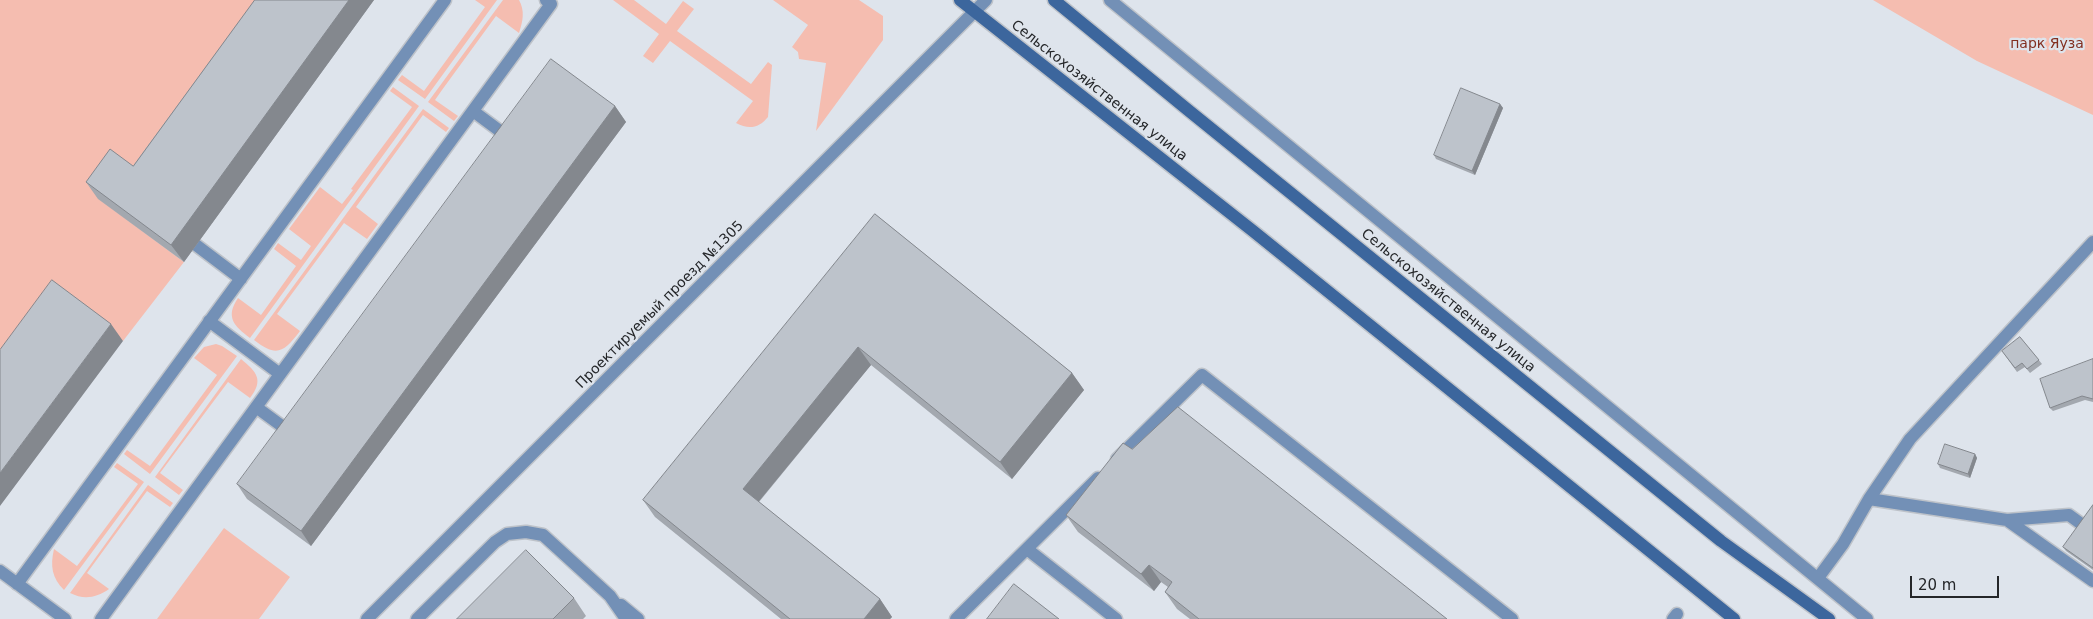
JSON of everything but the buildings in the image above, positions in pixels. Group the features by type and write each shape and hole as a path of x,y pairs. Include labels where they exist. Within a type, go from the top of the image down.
{"main road":[{"name":"Сельскохозяйственная улица","path":"960,0 1261,237 1734,619"},
{"name":"Сельскохозяйственная улица","path":"1054,0 1721,541 1829,619"}],"street":[{"path":"17,584 445,0"},
{"path":"101,619 552,4 546,0"},
{"name":"Проектируемый проезд №1305","path":"367,619 986,0"},
{"path":"1110,0 1867,619"},
{"path":"473,111 512,140"},
{"path":"1818,578 1843,544 1910,439 2093,242"},
{"path":"196,245 241,278"},
{"path":"209,321 280,374"},
{"path":"956,619 1202,375 1512,619"},
{"path":"256,406 294,435"},
{"path":"1870,499 2007,520 2069,515 2084,526"},
{"path":"2007,520 2093,581"},
{"path":"417,619 495,542 507,534 526,532 543,535 638,619"},
{"path":"1027,548 1116,619"},
{"path":"0,571 65,619"},
{"path":"610,596 626,619"}],"green space":[{"path":"0,0 279,0 145,184 99,199 184,262 123,341 64,297 0,383"},
{"path":"475,0 497,0 425,99 398,80 402,75 424,91 485,7"},
{"path":"503,0 519,0 523,16 519,33 496,16 435,100 458,116 454,121 428,102"},
{"path":"613,0 634,0 666,24 683,1 694,9 677,31 751,84 768,62 772,65 768,117 761,124 754,127 745,127 736,123 753,101 670,41 653,63 643,56 659,34"},
{"path":"773,0 859,0 883,16 883,40 816,131 826,63 799,59 798,52 792,47 808,25"},
{"name":"парк Яуза","path":"1873,0 2093,0 2093,115 1977,61"},
{"path":"393,87 419,106 250,338 233,321 232,311 234,305 238,298 261,315 296,266 274,249 278,243 301,260 311,246 289,229 320,187 342,204 353,190 351,189 412,107 390,91"},
{"path":"423,109 449,128 446,132 423,115 356,207 378,224 367,239 344,223 277,314 300,331 289,344 280,350 274,351 262,346 254,340"},
{"path":"216,344 237,356 150,474 124,454 127,450 150,466 217,375 194,358 204,347"},
{"path":"241,359 255,372 258,381 250,398 228,382 160,473 183,490 179,495 155,477"},
{"path":"117,463 144,482 64,590 57,581 53,571 54,549 77,566 138,484 114,467"},
{"path":"148,485 173,503 170,507 147,491 87,573 109,589 90,597 80,597 70,593"},
{"path":"224,528 290,577 259,619 157,619"}]}
